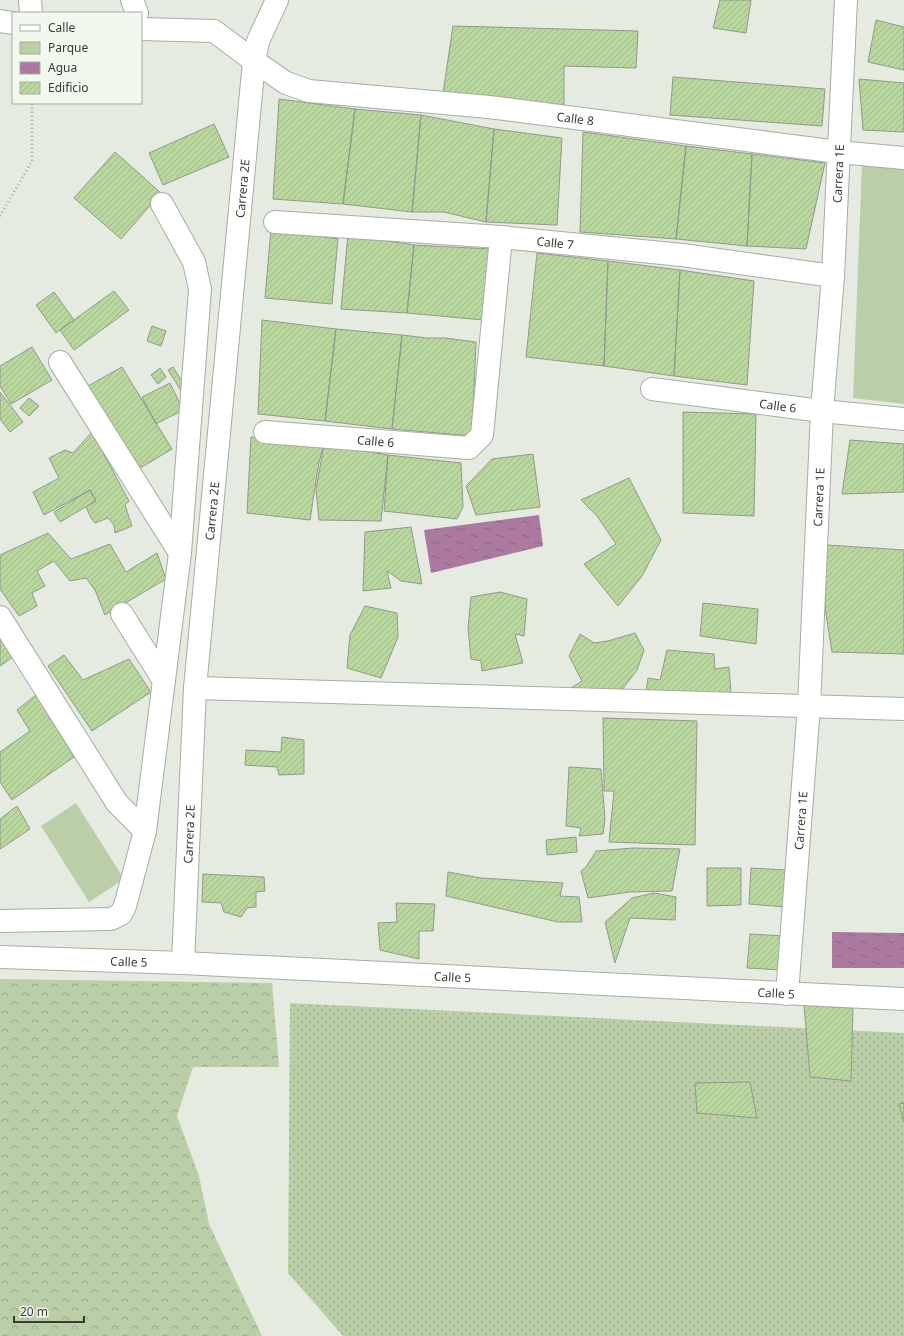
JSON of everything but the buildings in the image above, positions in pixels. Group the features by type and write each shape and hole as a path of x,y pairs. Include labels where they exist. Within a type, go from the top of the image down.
{"street":[{"path":"30,0 31,12"},
{"path":"132,0 136,12"},
{"name":"Carrera 2E","path":"183,963 195,688 254,61 258,42 277,0"},
{"name":"Carrera 1E","path":"787,994 808,706 822,411 833,276 846,0"},
{"path":"0,21 12,23"},
{"name":"Calle 8","path":"142,24 214,31 286,83 309,91 489,107 838,152 904,158"},
{"path":"0,921 111,919 121,914 125,906 145,831 180,553 200,289 194,262 162,204"},
{"name":"Calle 7","path":"275,222 501,237 682,255 833,276"},
{"name":"Calle 6","path":"265,432 468,448 482,436 501,237"},
{"path":"60,362 180,553"},
{"name":"Calle 6","path":"652,389 822,411 904,419"},
{"path":"122,614 164,681"},
{"path":"0,617 117,804 145,831"},
{"path":"195,688 904,709"},
{"name":"Calle 5","path":"0,957 183,963 904,999"}],"path":[{"path":"0,216 32,161 32,104"}],"green space":[{"path":"862,163 904,169 904,404 853,398"},
{"path":"76,803 124,879 89,902 41,826"},
{"path":"0,979 272,983 279,1067 193,1067 177,1116 199,1176 209,1224 262,1336 0,1336"},
{"path":"290,1003 904,1033 904,1336 343,1336 288,1273"}],"water":[{"path":"539,515 543,546 431,573 424,530"},
{"path":"832,932 904,933 904,968 832,968"}]}
